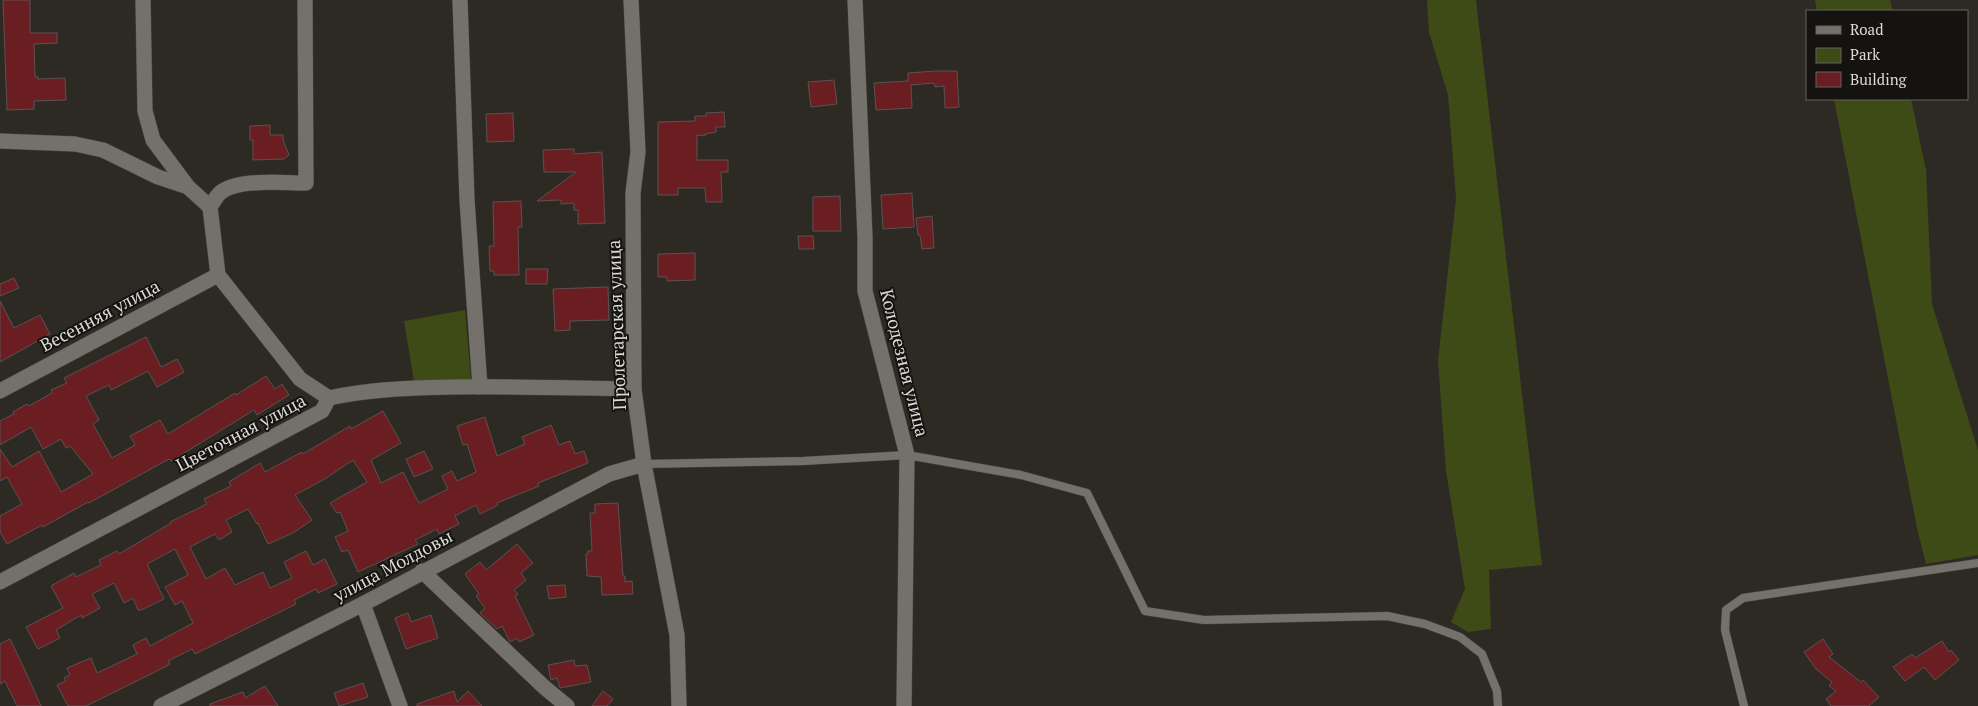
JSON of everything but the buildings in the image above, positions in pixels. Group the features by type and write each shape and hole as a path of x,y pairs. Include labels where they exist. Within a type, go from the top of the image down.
{"street":[{"path":"143,0 145,111 153,140 188,188 210,207"},
{"path":"305,0 306,183 232,186 219,194 210,207 218,275 300,379 329,398"},
{"path":"460,0 467,200 480,387"},
{"name":"Пролетарская улица","path":"630,0 638,152 632,193 634,389 644,464 677,635 679,706"},
{"name":"Колодезная улица","path":"855,0 866,237 865,292 907,455 904,706"},
{"path":"0,141 75,144 103,150 158,177 188,188"},
{"name":"Весенняя улица","path":"0,391 218,275"},
{"name":"Цветочная улица","path":"0,582 322,411 329,398 355,392 388,389 480,387 634,389"},
{"name":"улица Молдовы","path":"161,706 190,699 422,571 610,474 644,464"},
{"path":"422,571 544,687 567,706"},
{"path":"363,604 400,706"}],"lane":[{"path":"644,464 803,461 907,455 1021,475 1087,493 1145,611 1204,620 1387,616 1425,624 1460,637 1482,654 1497,691 1498,706"},
{"path":"1744,706 1725,630 1726,610 1743,598 1978,563"}],"green space":[{"path":"1427,0 1476,0 1542,565 1489,570 1491,629 1468,632 1451,622 1465,589 1446,471 1438,361 1456,198 1448,95 1429,32"},
{"path":"1815,0 1890,0 1893,10 1817,10"},
{"path":"1834,100 1911,100 1926,170 1932,304 1978,450 1978,555 1926,564 1917,528"},
{"path":"465,310 471,381 414,381 404,321"}]}
